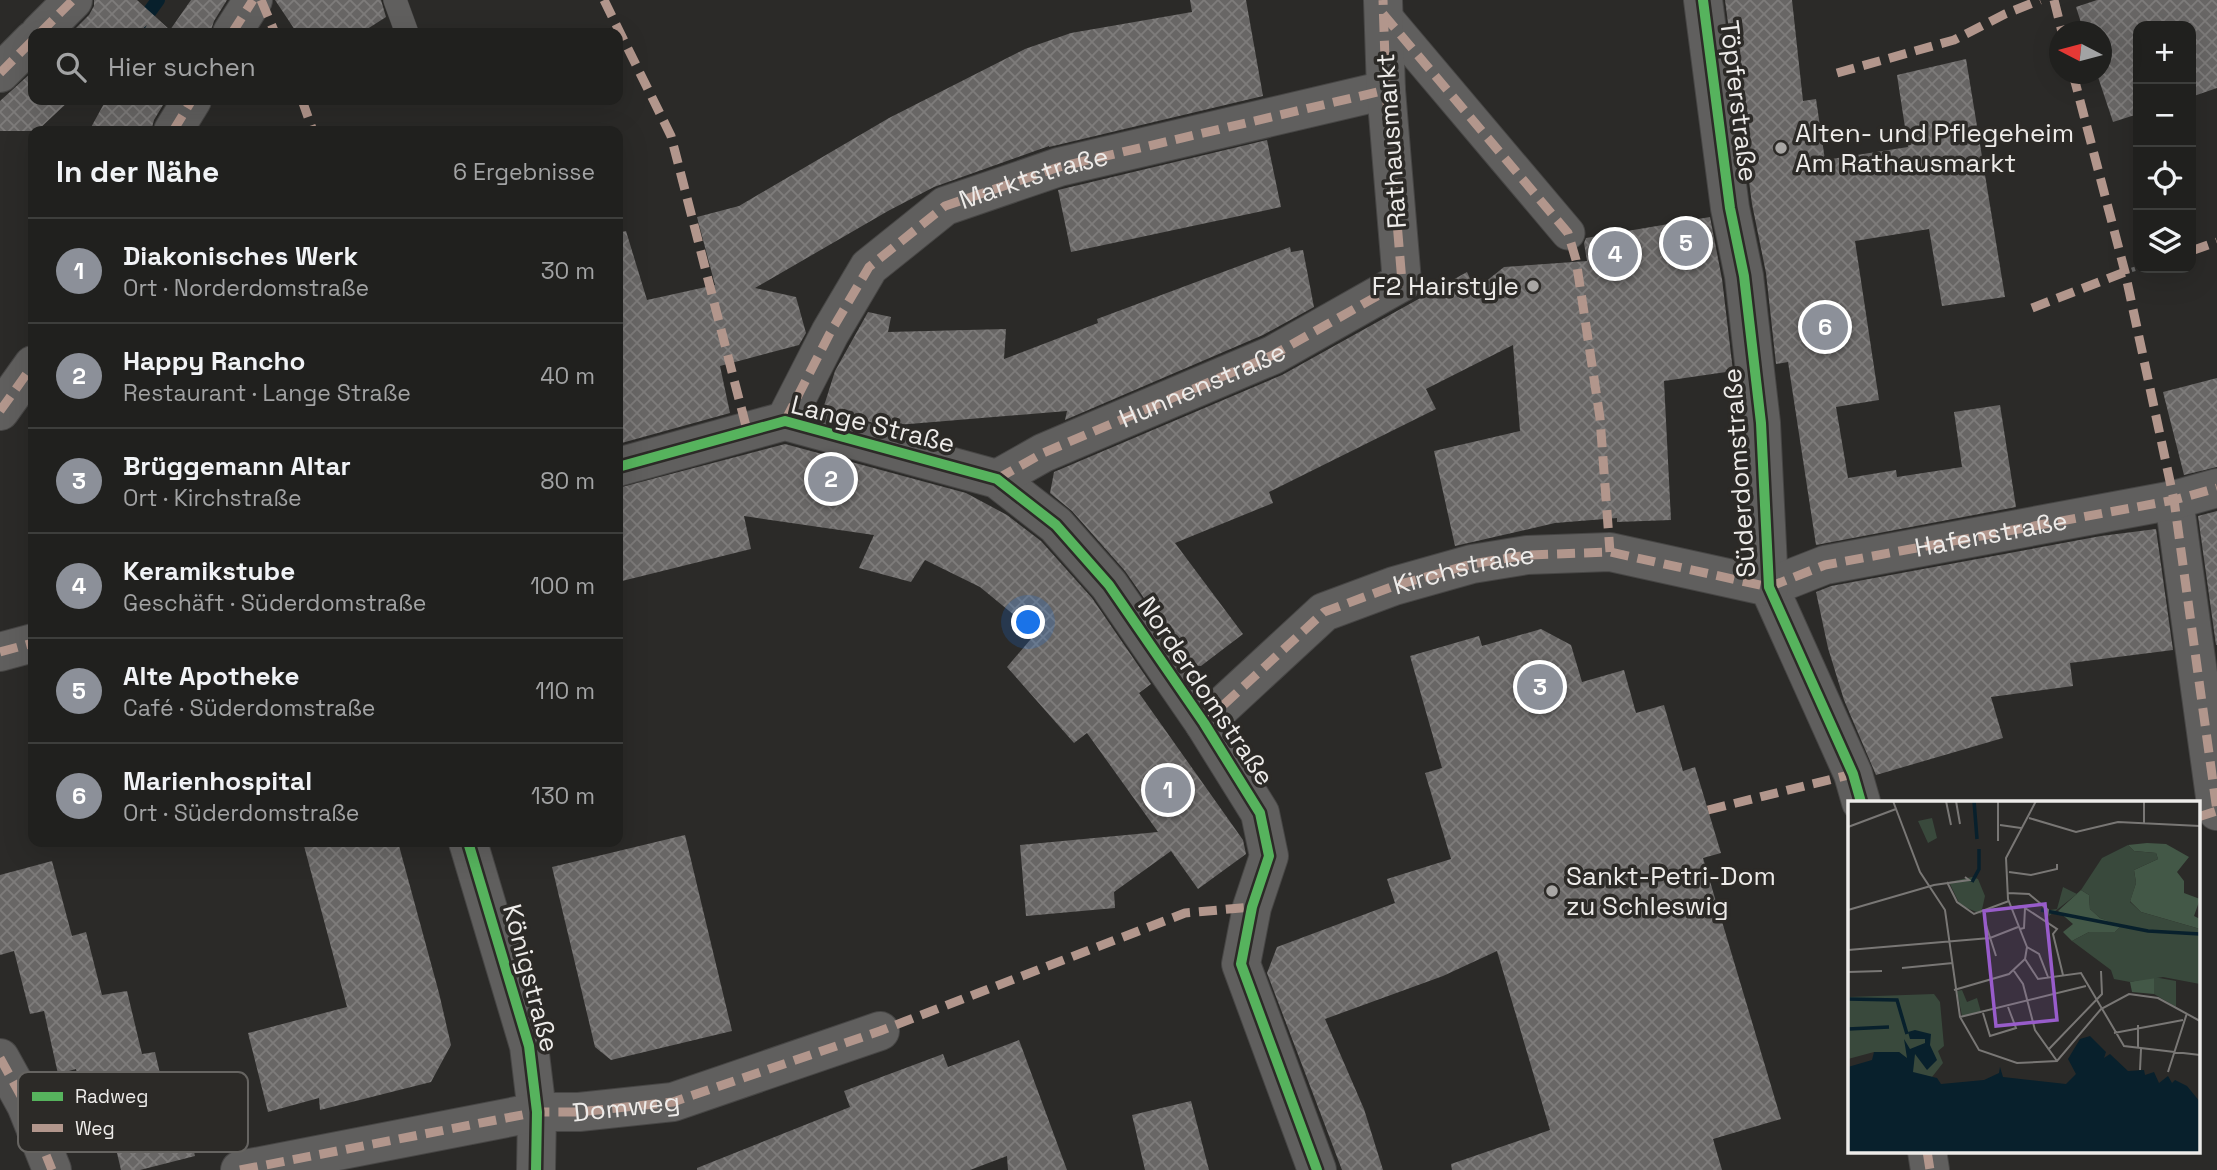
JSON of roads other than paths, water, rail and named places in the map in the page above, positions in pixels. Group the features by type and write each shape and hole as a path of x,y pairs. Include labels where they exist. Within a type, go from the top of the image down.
{"street":[{"path":"45,28 73,0"},
{"path":"235,28 253,0"},
{"name":"Töpferstraße","path":"1703,0 1730,208"},
{"path":"1383,7 1568,233"},
{"name":"Rathausmarkt","path":"1383,7 1386,90 1402,282"},
{"path":"0,73 28,45"},
{"name":"Marktstraße","path":"785,421 869,267 945,206 1059,167 1386,90"},
{"path":"176,126 189,105"},
{"name":"Süderdomstraße","path":"1730,208 1744,276 1761,423 1769,587 1853,774 1860,801"},
{"name":"Hunnenstraße","path":"997,479 1043,453 1272,355 1402,282"},
{"path":"0,411 28,375"},
{"name":"Lange Straße","path":"623,466 785,421 997,479"},
{"name":"Norderdomstraße","path":"997,479 1056,525 1108,585 1204,723 1260,813 1269,856 1252,907 1241,964 1317,1170"},
{"name":"Hafenstraße","path":"1769,587 1825,565 2174,500 2217,488"},
{"path":"2174,500 2217,811 2200,816"},
{"name":"Kirchstraße","path":"1204,723 1324,612 1394,586 1472,564 1527,555 1610,552 1769,587"},
{"path":"0,645 0,652 28,644"},
{"name":"Königstraße","path":"469,847 529,1046 537,1112 536,1170"},
{"name":"Domweg","path":"240,1170 537,1112 579,1112 673,1102 880,1031"},
{"path":"0,1058 18,1091"},
{"path":"45,1152 52,1170"},
{"path":"1927,1152 1930,1170"}],"lane":[{"path":"395,0 405,28"}],"waterway":[{"path":"138,28 158,0"}],"place":[{"name":"Alten- und Pflegeheim Am Rathausmarkt","path":"1781,148"},
{"name":"Alte Apotheke","path":"1686,243"},
{"name":"Keramikstube","path":"1615,254"},
{"name":"F2 Hairstyle","path":"1533,286"},
{"name":"Marienhospital","path":"1825,327"},
{"name":"Happy Rancho","path":"831,479"},
{"name":"Brüggemann Altar","path":"1540,687"},
{"name":"Diakonisches Werk","path":"1168,790"},
{"name":"Sankt-Petri-Dom zu Schleswig","path":"1552,891"}]}
